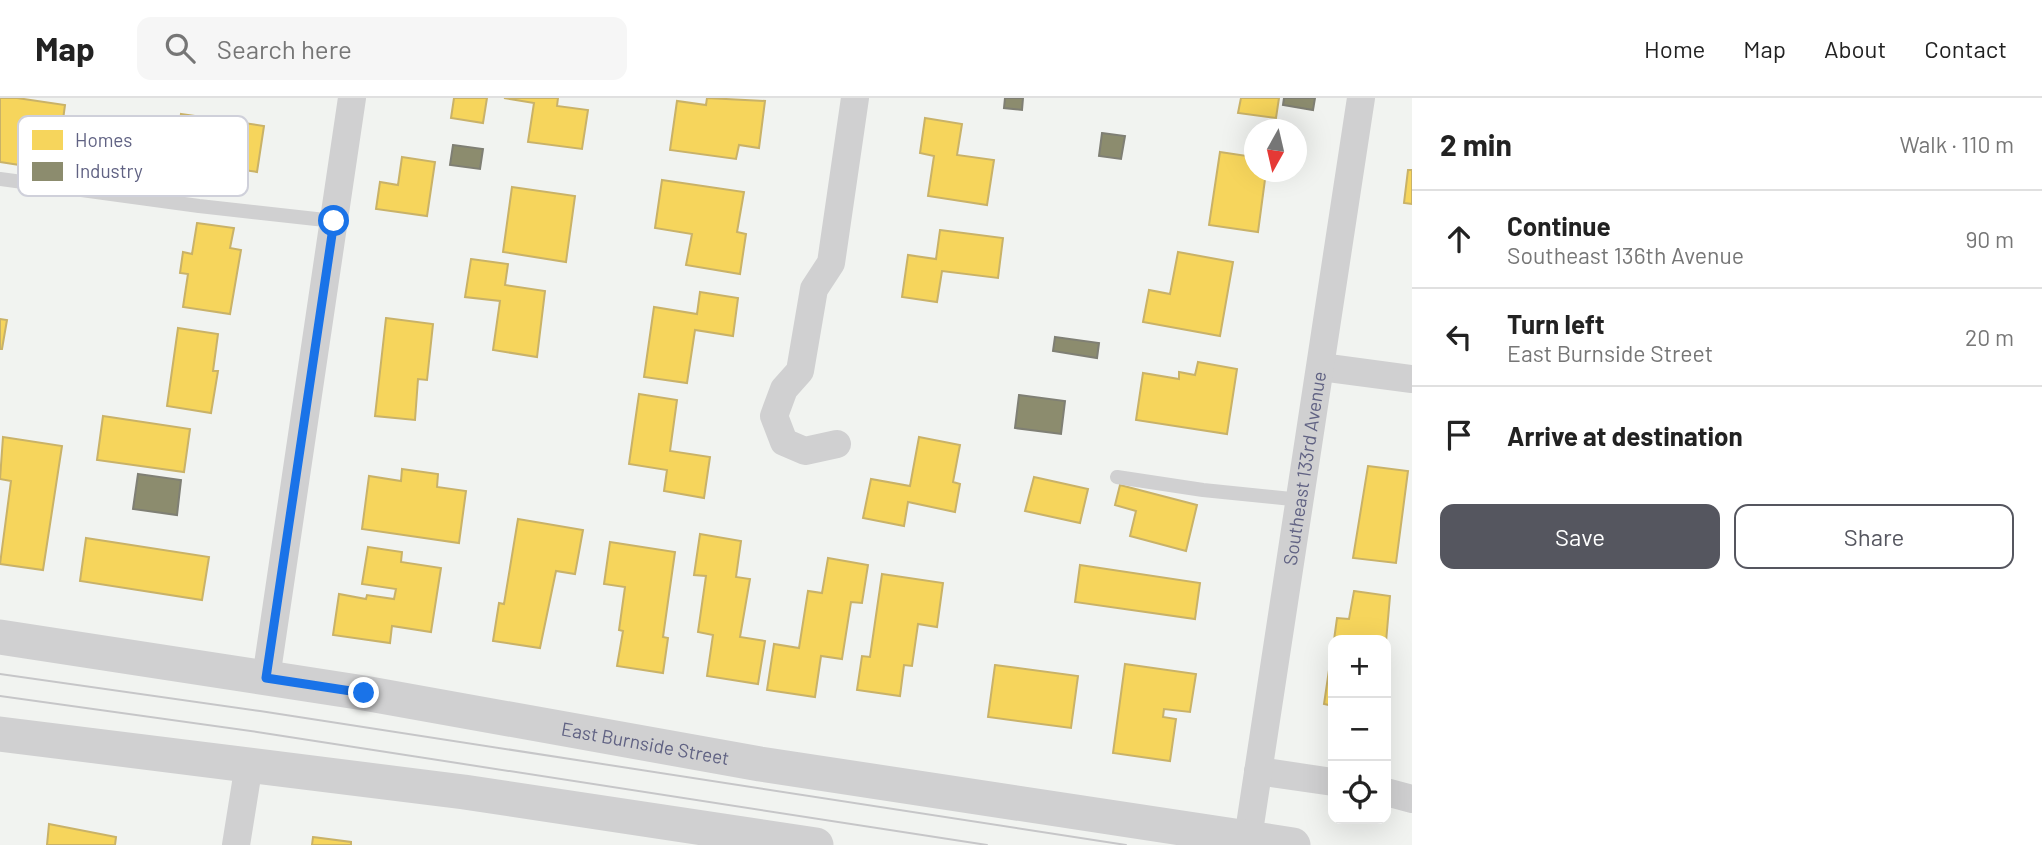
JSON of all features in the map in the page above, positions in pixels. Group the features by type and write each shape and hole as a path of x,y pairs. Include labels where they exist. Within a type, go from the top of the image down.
{"street":[{"path":"266,678 352,98"},
{"path":"837,444 804,451 784,442 774,416 783,389 800,371 814,289 831,263 855,98"},
{"name":"Southeast 133rd Avenue","path":"1248,838 1361,98"},
{"path":"1321,367 1412,379"},
{"name":"East Burnside Street","path":"0,637 377,695 760,764 1293,845"},
{"path":"0,734 464,792 706,837 816,845"},
{"path":"236,845 248,764"},
{"path":"1258,771 1328,781"},
{"path":"1391,793 1412,799"}],"lane":[{"path":"0,179 18,181"},
{"path":"125,196 334,221"},
{"path":"1117,477 1203,490 1301,500"}],"building: Homes":[{"path":"0,98 65,105 64,116 18,116 18,165 0,162"},
{"path":"454,98 487,98 483,123 451,118"},
{"path":"504,98 558,98 557,106 588,110 582,149 528,142 534,103"},
{"path":"707,98 765,101 759,148 739,145 736,159 670,150 677,101 706,105"},
{"path":"1241,98 1279,98 1276,118 1238,113"},
{"path":"925,118 962,124 957,155 994,160 987,205 928,196 934,156 920,153"},
{"path":"248,124 264,126 257,172 248,171"},
{"path":"1220,152 1244,156 1244,182 1265,182 1258,232 1209,225"},
{"path":"402,157 435,162 427,216 376,209 380,182 398,185"},
{"path":"1408,170 1412,170 1412,204 1404,203"},
{"path":"662,180 744,192 737,232 746,234 740,274 686,265 692,234 655,228"},
{"path":"512,187 575,196 566,262 503,252"},
{"path":"197,223 234,228 230,248 241,250 230,314 183,307 188,274 180,273 183,252 192,254"},
{"path":"940,230 1003,238 998,278 942,271 937,302 902,297 908,255 936,259"},
{"path":"1178,252 1233,262 1220,336 1143,322 1149,290 1170,294"},
{"path":"471,259 508,264 505,285 545,291 537,357 493,350 500,301 465,297"},
{"path":"700,292 738,298 733,336 695,330 687,383 644,377 654,307 697,314"},
{"path":"386,318 433,324 427,380 418,379 415,420 375,416"},
{"path":"0,319 7,320 2,349 0,349"},
{"path":"178,328 218,334 213,371 218,371 211,413 167,406"},
{"path":"1198,362 1237,369 1227,434 1136,420 1143,373 1179,379 1179,372 1195,375"},
{"path":"639,394 677,400 670,451 710,457 704,498 664,491 667,470 629,464"},
{"path":"103,416 190,429 184,472 97,460"},
{"path":"3,437 62,446 43,570 0,564 11,481 0,479"},
{"path":"919,437 960,445 953,482 960,484 955,512 908,502 904,526 863,518 871,479 910,486"},
{"path":"1368,466 1408,471 1396,563 1353,558"},
{"path":"402,469 438,474 437,487 466,491 459,543 362,529 369,476 401,481"},
{"path":"1034,477 1088,489 1080,523 1025,511"},
{"path":"1120,485 1197,505 1186,551 1130,536 1136,511 1115,505"},
{"path":"518,519 583,530 575,574 556,571 540,648 493,641 499,603 504,604"},
{"path":"700,534 741,541 736,577 750,579 740,637 765,641 758,684 707,676 713,635 698,632 706,576 694,575"},
{"path":"86,538 209,557 202,600 80,581"},
{"path":"610,542 675,552 663,637 668,638 663,673 617,666 623,631 619,630 625,587 604,584"},
{"path":"368,547 402,552 401,562 441,568 431,632 392,626 390,643 333,635 339,594 366,599 367,595 394,599 396,589 362,584"},
{"path":"828,558 868,565 862,603 851,602 842,659 821,656 815,697 767,690 774,644 799,648 808,591 822,593"},
{"path":"1080,565 1200,583 1195,619 1075,602"},
{"path":"882,574 943,583 937,627 918,624 912,666 904,665 900,696 857,690 862,656 870,657"},
{"path":"1354,591 1390,596 1387,635 1335,635 1337,618 1349,619"},
{"path":"1125,664 1196,674 1190,712 1164,709 1163,717 1176,719 1170,761 1113,753"},
{"path":"995,665 1078,676 1071,728 988,717"},
{"path":"1328,677 1328,705 1324,704"},
{"path":"49,824 116,837 115,845 47,845"},
{"path":"313,837 351,842 351,845 312,845"}],"building: Industry":[{"path":"1005,98 1023,98 1022,110 1004,108"},
{"path":"1284,98 1315,98 1313,110 1283,105"},
{"path":"1102,133 1125,136 1121,159 1099,156"},
{"path":"453,145 483,149 480,169 450,165"},
{"path":"1055,337 1099,343 1097,358 1053,351"},
{"path":"1019,395 1065,401 1061,434 1015,428"},
{"path":"138,474 181,480 177,515 133,509"}],"tram line":[{"path":"0,674 260,711 1126,845"},
{"path":"0,696 257,732 987,845"}],"route":[{"path":"334,221 266,678 364,693"}]}
